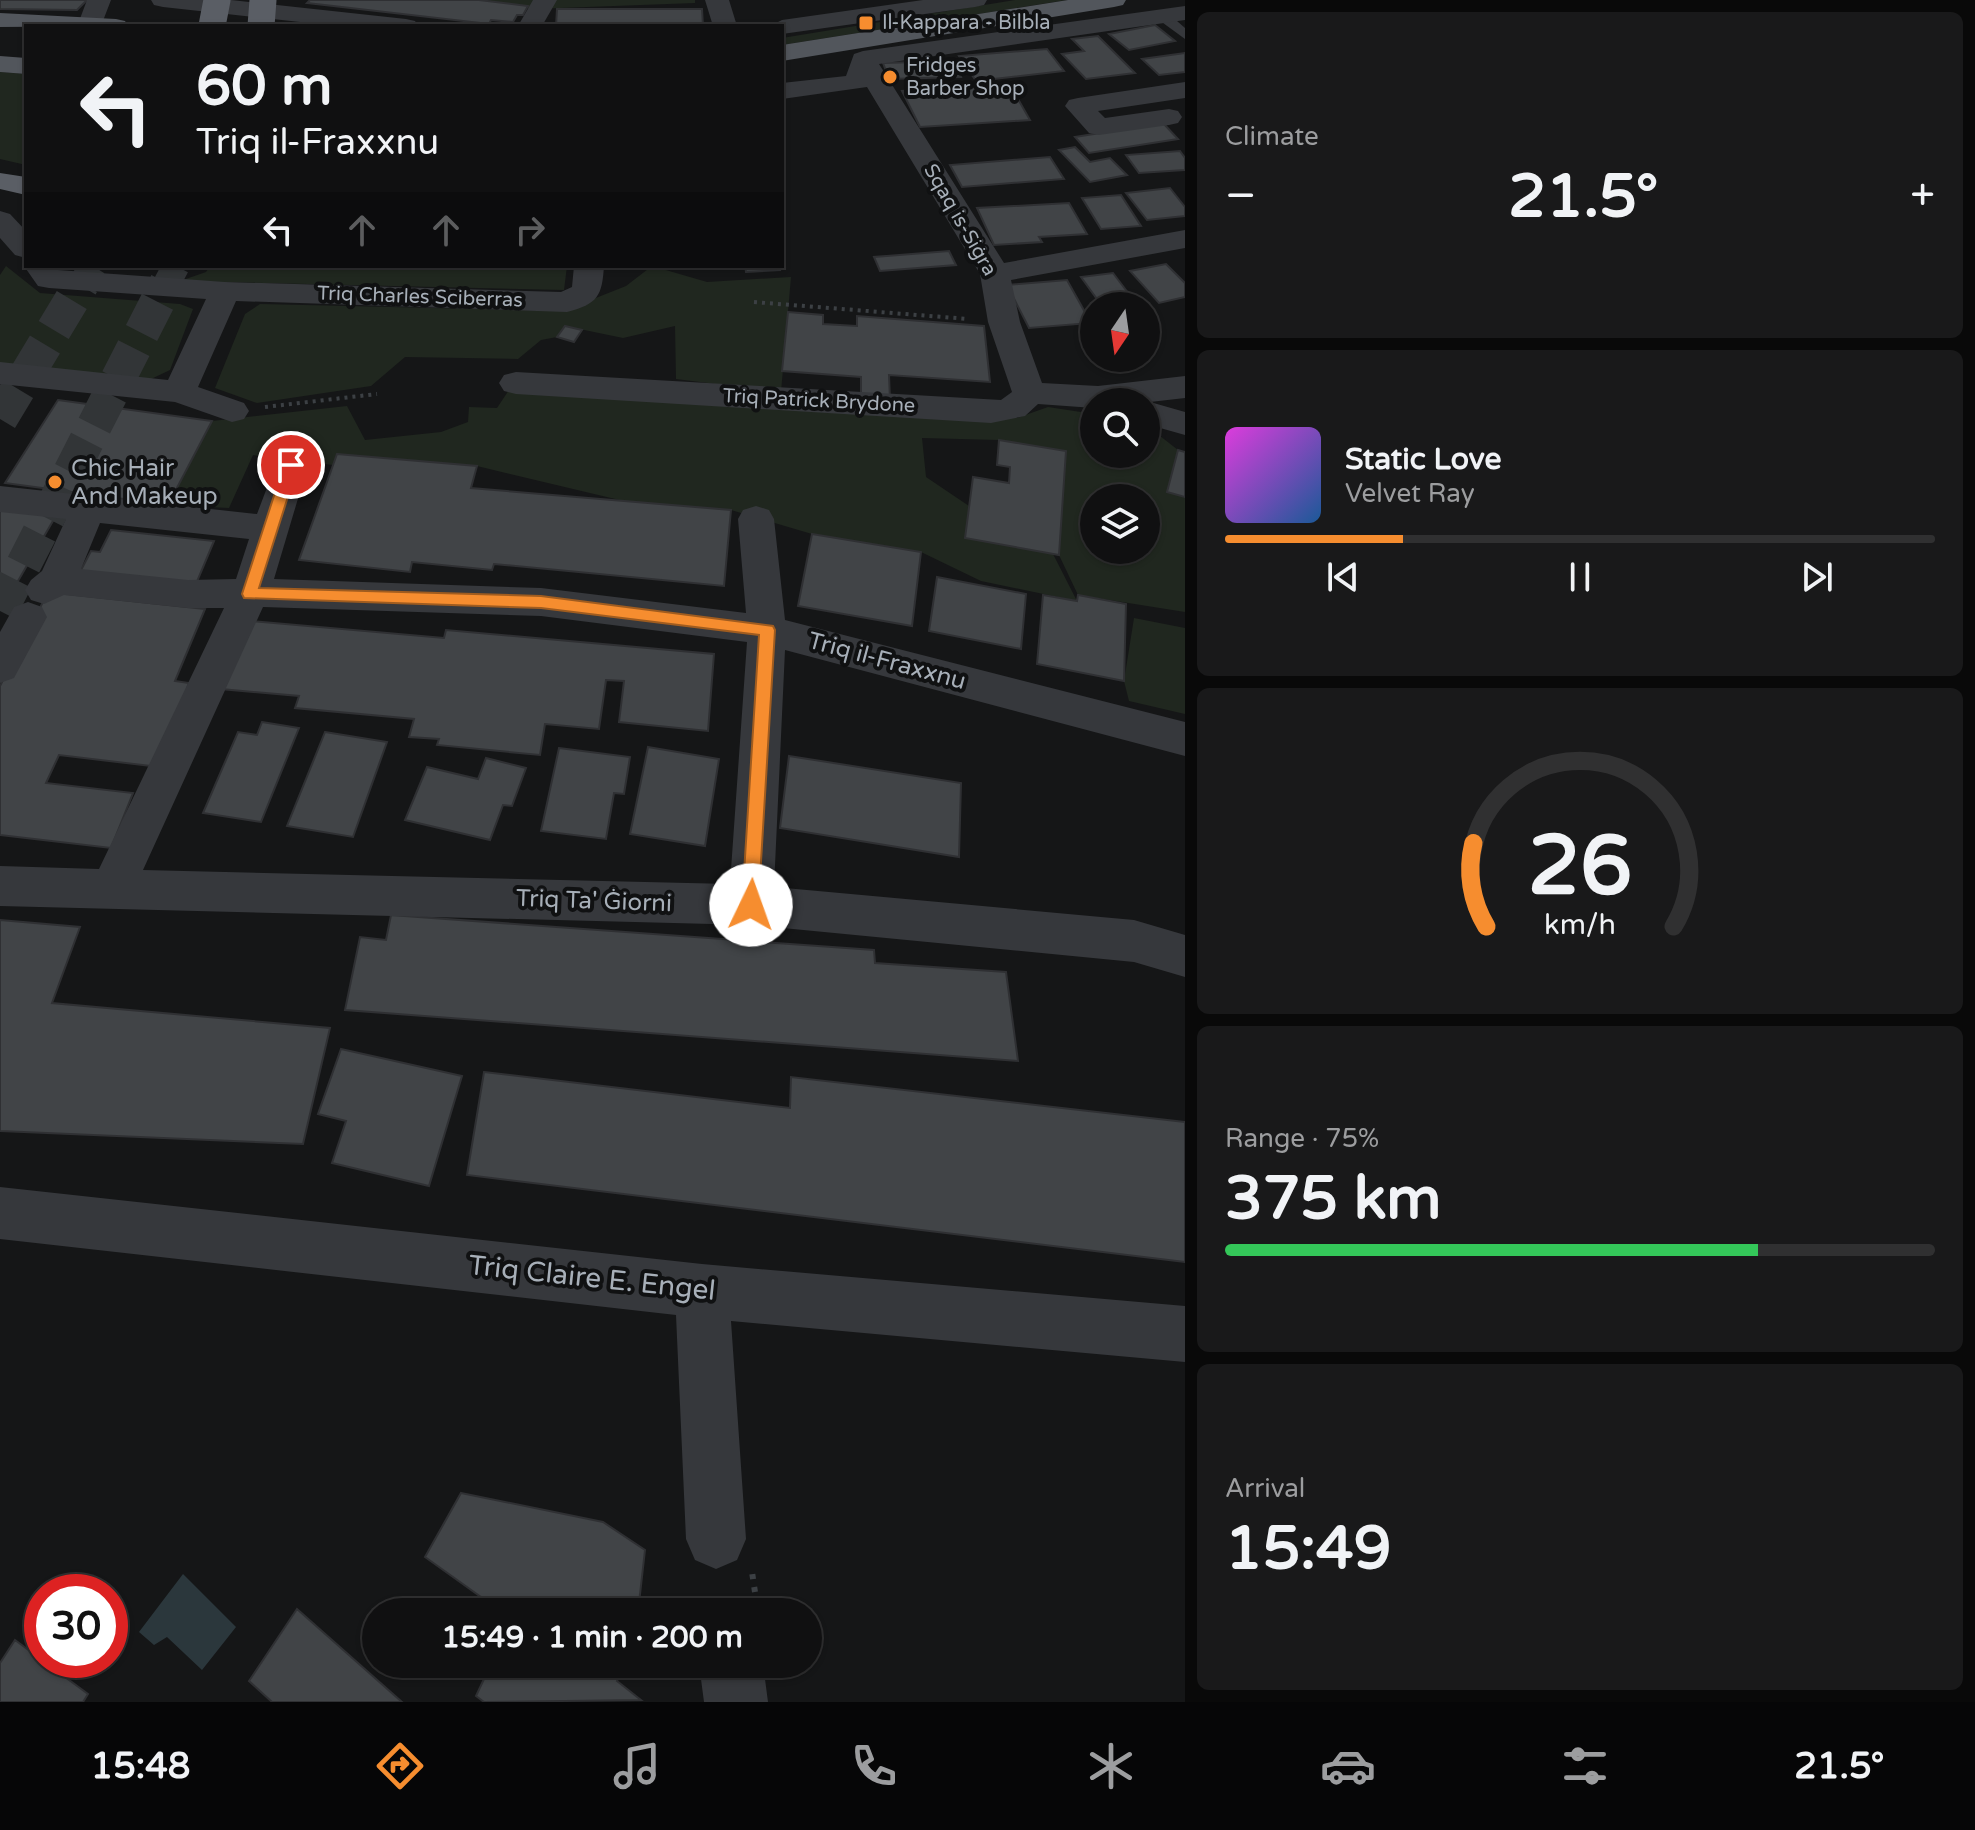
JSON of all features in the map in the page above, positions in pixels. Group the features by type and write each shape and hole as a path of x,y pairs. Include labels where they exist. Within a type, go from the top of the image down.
{"highway":[{"path":"212,24 217,0"},
{"path":"261,24 263,0"},
{"path":"0,171 24,176"},
{"path":"0,181 24,186"}],"main road":[{"path":"784,53 1114,0"},
{"path":"0,20 90,24"},
{"path":"0,64 24,66"}],"street":[{"path":"90,24 99,0"},
{"path":"163,0 387,24"},
{"path":"531,24 545,0"},
{"path":"717,0 724,24"},
{"path":"784,27 975,0"},
{"path":"784,91 857,83 863,59 1174,15"},
{"name":"Sqaq is-Siġra","path":"863,59 995,274 1004,322 1029,393"},
{"path":"1177,125 1099,127 1078,106 1185,90"},
{"path":"1148,96 1177,125"},
{"path":"0,220 24,247"},
{"path":"995,274 1185,239"},
{"name":"Triq Charles Sciberras","path":"41,268 49,279 225,291 567,302 587,291 589,268"},
{"path":"179,392 225,291"},
{"path":"0,373 179,392 232,411"},
{"name":"Triq Patrick Brydone","path":"516,383 991,412 1008,411 1019,405 1029,393"},
{"path":"1160,391 1185,387"},
{"path":"1029,393 1080,398"},
{"path":"1160,416 1185,424"},
{"path":"113,887 250,594 291,465"},
{"path":"0,499 270,528"},
{"path":"0,667 88,509"},
{"path":"751,905 767,630 756,519"},
{"name":"Triq il-Fraxxnu","path":"30,609 188,594 289,593 541,602 767,630 1185,739"},
{"name":"Triq Ta' Ġiorni","path":"0,886 751,905 1134,941 1185,956"},
{"name":"Triq Claire E. Engel","path":"0,1213 702,1291 1185,1334"},
{"path":"702,1291 716,1539"},
{"path":"733,1678 736,1702"}],"lane":[{"path":"1174,15 1185,35"}],"path":[{"path":"754,302 1004,322"},
{"path":"232,411 377,394"}],"shaded area":[{"path":"463,0 695,0 695,3 533,9"},
{"path":"1015,0 1067,0 784,45 784,38"},
{"path":"0,72 24,74 24,165 0,159"},
{"path":"6,266 40,293 180,304 193,309 170,370 149,380 0,364 0,275"},
{"path":"209,268 567,268 564,290 180,281 206,272"},
{"path":"649,268 707,282 791,277 781,392 676,379 675,326 623,338 565,326 557,337 541,340 518,359 405,357 371,386 257,403 215,388 245,314 260,304 563,311 626,286"},
{"path":"509,390 1017,418 1048,407 1080,412 1080,468 1160,468 1160,436 1178,450 1167,491 1185,497 1185,612 1078,595 1059,555 1066,451 999,440 922,438 926,477 969,506 965,538 1053,554 1077,601 981,581 921,552 812,534 731,510 632,503 477,466 338,454 333,465 253,455 229,508 168,505 212,421 347,406 365,440 441,432 468,422 469,407 497,408"},
{"path":"1134,618 1185,628 1185,714 1129,701 1124,681"},
{"path":"183,1574 236,1627 202,1670 167,1637 154,1645 139,1632"}],"building":[{"path":"0,0 87,0 77,10 0,9"},
{"path":"310,0 479,0 528,6 523,15 517,15 513,22 491,20 489,24 307,3"},
{"path":"557,9 702,9 703,24 556,24"},
{"path":"1155,25 1175,41 1129,50 1109,34"},
{"path":"1098,36 1135,73 1086,79 1062,54 1084,51 1072,39"},
{"path":"1047,49 1064,71 976,81 959,56"},
{"path":"1185,53 1185,72 1159,75 1142,59"},
{"path":"954,61 961,77 889,79 883,63"},
{"path":"1010,85 1030,120 920,127 902,91"},
{"path":"1163,123 1178,139 1089,153 1075,137"},
{"path":"1075,147 1090,162 1110,158 1127,175 1090,182 1059,150"},
{"path":"1180,151 1185,158 1185,170 1139,173 1126,155"},
{"path":"1050,157 1064,179 962,187 950,165"},
{"path":"1170,188 1185,207 1185,216 1147,220 1126,193"},
{"path":"1121,195 1141,226 1101,229 1082,198"},
{"path":"1069,203 1087,234 1039,237 1042,242 994,245 977,208"},
{"path":"949,251 956,265 880,271 874,257"},
{"path":"1166,264 1185,283 1185,297 1160,303 1160,292 1149,292 1130,271"},
{"path":"745,268 780,270 746,272"},
{"path":"1113,273 1127,292 1092,292 1081,277"},
{"path":"1067,280 1080,303 1080,324 1029,328 1007,285"},
{"path":"788,312 823,315 823,324 857,326 857,316 984,326 990,382 889,375 890,400 861,398 861,377 782,371"},
{"path":"565,326 582,330 574,342 557,337"},
{"path":"58,400 212,421 168,505 5,483"},
{"path":"999,440 1066,451 1059,555 965,538 973,477 1009,483 1010,467 997,465"},
{"path":"1178,450 1185,452 1185,497 1167,492"},
{"path":"337,454 477,466 471,488 731,510 724,586 494,564 492,570 412,562 410,572 299,560"},
{"path":"0,507 57,514 4,605 0,605"},
{"path":"111,530 214,541 196,584 80,572 91,551 100,552"},
{"path":"812,534 921,552 912,626 798,606"},
{"path":"937,577 1026,594 1021,649 929,631"},
{"path":"48,592 205,609 175,681 189,683 159,767 59,755 46,783 133,793 111,848 0,835 0,686"},
{"path":"1043,595 1077,601 1078,595 1126,604 1124,681 1037,664"},
{"path":"241,620 444,638 446,630 714,654 708,731 619,722 624,681 606,680 599,729 545,724 540,755 437,745 439,739 409,737 414,719 295,708 299,696 221,689"},
{"path":"262,722 299,728 261,822 203,813 238,732 257,735"},
{"path":"325,732 387,742 353,837 287,826"},
{"path":"648,747 719,759 705,846 630,834"},
{"path":"559,748 630,757 624,794 614,793 606,839 541,831"},
{"path":"789,756 961,783 959,857 780,828"},
{"path":"486,758 526,768 512,806 503,805 490,840 405,820 427,767 478,779"},
{"path":"391,915 874,950 875,963 1006,972 1018,1061 345,1010 360,937 386,940"},
{"path":"0,920 80,927 52,1003 330,1028 303,1144 0,1131"},
{"path":"341,1049 462,1076 429,1186 332,1163 346,1121 318,1114"},
{"path":"484,1072 790,1108 791,1077 1185,1122 1185,1262 467,1175"},
{"path":"461,1493 603,1522 645,1550 640,1598 482,1598 425,1557"},
{"path":"297,1609 362,1667 362,1678 375,1678 402,1702 272,1702 249,1681"},
{"path":"15,1640 24,1647 24,1678 66,1678 88,1694 83,1702 0,1702 0,1663"},
{"path":"484,1678 618,1678 617,1681 641,1700 484,1702 476,1696"}],"tunnel":[{"path":"81,285 92,268"},
{"path":"166,285 175,268"},
{"path":"0,419 82,283"},
{"path":"0,611 167,283"}],"place":[{"name":"Il-Kappara - Bilbla","path":"866,23"},
{"name":"Fridges Barber Shop","path":"890,77"},
{"name":"Chic Hair And Makeup","path":"55,482"}],"route":[{"path":"291,465 250,594 541,602 767,630 751,905"}]}
